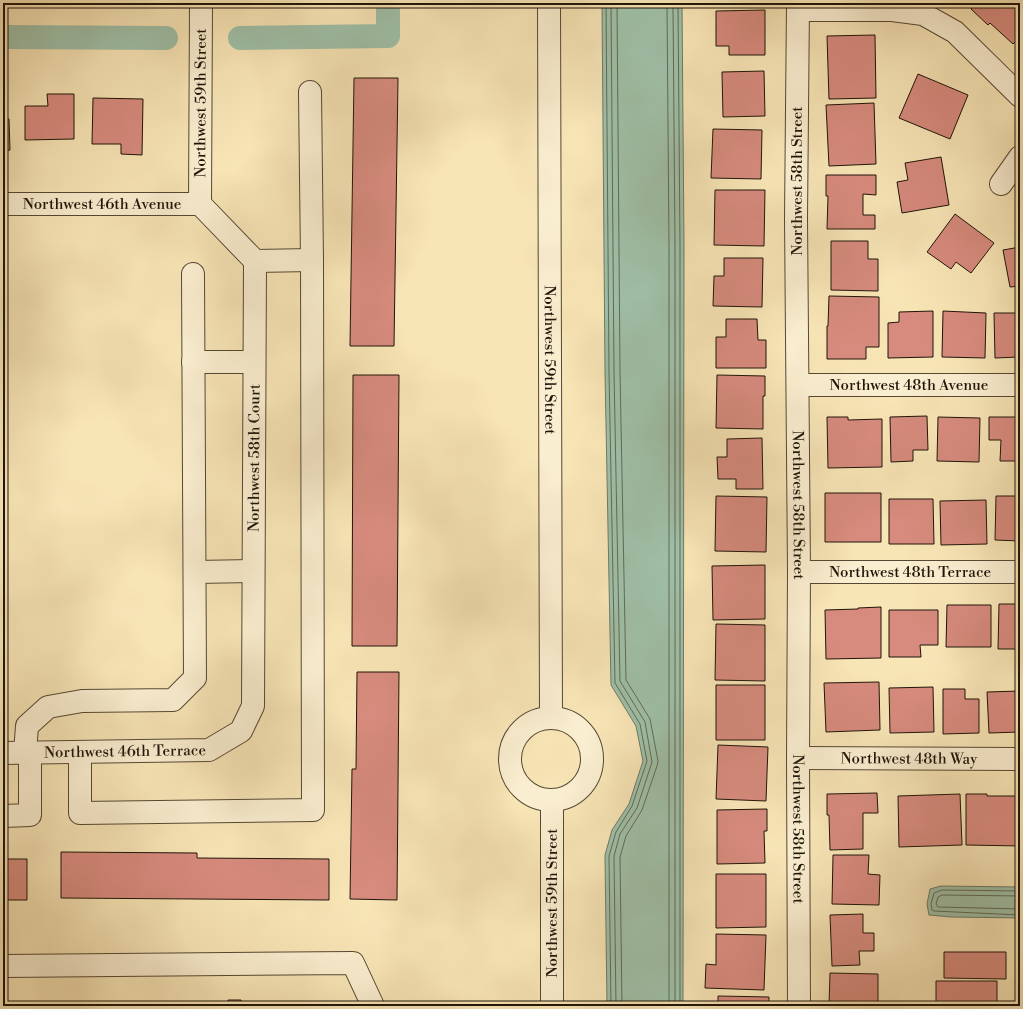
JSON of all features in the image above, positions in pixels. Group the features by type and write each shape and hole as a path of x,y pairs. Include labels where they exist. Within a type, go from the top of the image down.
{"street":[{"name":"Northwest 59th Street","path":"200,204 201,3"},
{"name":"Northwest 59th Street","path":"549,3 551,717"},
{"path":"798,7 892,10 923,14 955,32 1020,96"},
{"name":"Northwest 58th Street","path":"798,7 796,210 799,572 799,1006"},
{"path":"80,752 80,813 313,810 312,260 310,92"},
{"path":"1001,184 1020,156"},
{"name":"Northwest 46th Avenue","path":"3,204 200,204"},
{"path":"200,204 255,261 312,260"},
{"name":"Northwest 58th Court","path":"241,731 253,706 255,261"},
{"path":"3,816 30,816 27,726 48,707 82,701 173,700 195,678 193,274"},
{"path":"193,362 254,362"},
{"name":"Northwest 48th Avenue","path":"798,385 1020,385"},
{"path":"195,572 253,571"},
{"name":"Northwest 48th Terrace","path":"799,572 1020,572"},
{"path":"551,717 564,719 576,725 585,734 590,746 592,758 590,771 585,783 576,792 564,798 552,800 540,799 529,794 520,787 513,776 510,765 510,753 513,741 519,731 528,724 540,718 551,717"},
{"name":"Northwest 46th Terrace","path":"3,753 209,750 241,731"},
{"name":"Northwest 48th Way","path":"798,758 1020,760"},
{"name":"Northwest 59th Street","path":"552,800 552,1006"},
{"path":"3,966 353,964 373,1006"}],"water":[{"path":"602,3 682,3 684,246 683,1006 607,1006 605,855 612,830 629,804 643,761 636,726 611,685 605,372"},
{"path":"941,886 1020,887 1020,918 951,917 929,915 927,904 930,889"}],"building":[{"path":"277,3 306,3 306,6 277,5"},
{"path":"976,3 1020,3 1020,37 1013,44 990,23 988,25 971,9"},
{"path":"765,10 765,55 729,55 729,46 716,46 716,11"},
{"path":"875,35 876,98 829,99 827,36"},
{"path":"764,71 765,116 723,117 722,72"},
{"path":"918,74 968,95 950,139 899,118"},
{"path":"354,78 398,78 394,346 350,346"},
{"path":"47,94 74,94 74,139 25,140 25,106 48,106"},
{"path":"93,98 143,99 142,155 121,154 121,144 92,144"},
{"path":"874,103 876,164 829,166 826,105"},
{"path":"3,119 9,119 10,150 3,151"},
{"path":"713,129 762,130 761,179 711,178"},
{"path":"941,157 949,205 902,213 897,182 908,180 905,163"},
{"path":"826,175 876,175 876,195 863,194 863,215 875,215 875,229 827,229 828,196 826,196"},
{"path":"715,190 765,190 764,246 714,245"},
{"path":"955,214 994,243 971,273 956,262 951,269 927,252"},
{"path":"831,241 868,241 868,259 878,259 878,291 831,290"},
{"path":"1020,247 1020,286 1010,287 1003,250"},
{"path":"724,258 763,258 762,307 713,306 714,276 724,276"},
{"path":"829,296 879,297 879,347 866,347 866,359 827,359"},
{"path":"933,311 933,357 888,358 888,323 899,322 899,312"},
{"path":"943,311 986,313 985,358 942,357"},
{"path":"994,313 1020,313 1020,357 995,358"},
{"path":"726,319 757,319 758,340 766,340 766,368 716,368 716,337 726,337"},
{"path":"353,375 399,375 397,646 352,646"},
{"path":"717,375 765,376 765,396 763,396 763,429 716,428"},
{"path":"927,416 928,450 913,450 913,461 891,462 890,417"},
{"path":"827,417 848,417 848,420 882,419 882,467 828,468"},
{"path":"938,417 980,418 979,462 937,461"},
{"path":"989,417 1020,417 1020,461 1000,461 1001,440 989,440"},
{"path":"762,438 763,489 736,489 736,479 718,479 717,457 727,457 727,439"},
{"path":"825,493 881,493 881,542 825,542"},
{"path":"716,496 767,497 766,552 715,551"},
{"path":"996,496 1017,496 1017,507 1020,507 1020,541 995,540"},
{"path":"889,499 933,499 934,544 889,544"},
{"path":"986,500 987,544 941,545 940,501"},
{"path":"765,565 765,619 713,620 712,566"},
{"path":"999,604 1020,604 1020,649 998,649"},
{"path":"947,605 991,605 991,647 946,647"},
{"path":"881,607 881,658 826,659 825,610"},
{"path":"889,610 938,610 938,645 920,645 921,657 889,657"},
{"path":"716,624 765,625 765,681 715,680"},
{"path":"357,672 399,672 397,900 350,899 352,769 356,769"},
{"path":"879,682 880,730 826,732 824,683"},
{"path":"716,685 765,685 765,740 716,740"},
{"path":"933,687 934,732 890,733 889,688"},
{"path":"943,689 965,689 965,699 979,699 979,733 943,734"},
{"path":"1020,691 1020,732 989,733 987,692"},
{"path":"718,745 768,747 766,801 716,799"},
{"path":"877,793 878,813 863,813 863,849 830,850 827,794"},
{"path":"960,794 962,845 899,847 898,796"},
{"path":"966,794 987,794 987,796 1020,796 1020,846 966,845"},
{"path":"767,809 767,831 764,831 765,863 717,864 717,810"},
{"path":"61,852 197,853 197,858 329,859 329,900 61,898"},
{"path":"833,855 869,855 868,874 880,875 879,905 832,904"},
{"path":"3,859 27,859 27,900 3,900"},
{"path":"716,874 766,874 766,927 716,928"},
{"path":"863,914 863,933 874,933 874,951 859,951 860,965 832,966 830,915"},
{"path":"716,934 766,935 764,990 705,988 706,964 716,965"},
{"path":"944,952 1006,952 1006,979 944,978"},
{"path":"830,973 878,974 878,1006 829,1006"},
{"path":"936,981 997,981 997,1006 936,1006"},
{"path":"718,996 769,997 769,1006 718,1006"},
{"path":"228,1000 241,1000 241,1006 228,1006"}],"waterway":[{"path":"240,38 388,36 388,3"},
{"path":"3,37 166,38"}]}
